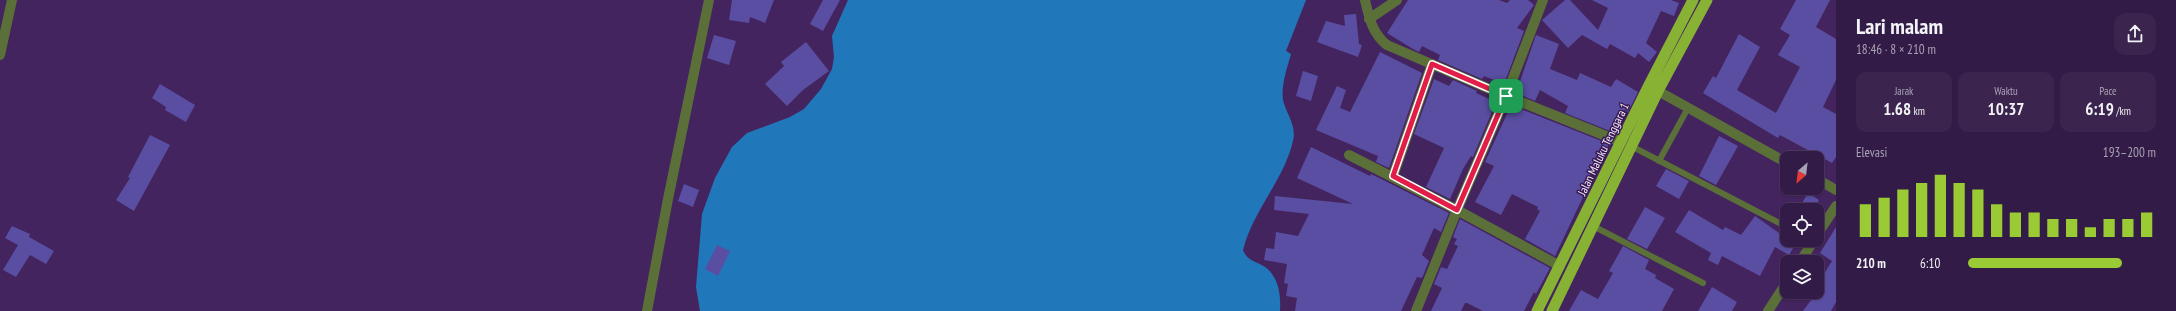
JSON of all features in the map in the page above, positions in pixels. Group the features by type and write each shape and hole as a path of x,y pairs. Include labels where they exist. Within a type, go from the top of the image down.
{"highway":[{"name":"Jalan Maluku Tenggara 1","path":"1537,311 1620,142 1693,0"},
{"name":"Jalan Maluku Tenggara 1","path":"1552,311 1658,91 1707,0"}],"street":[{"path":"0,55 12,0"},
{"path":"648,306 709,0"},
{"path":"1365,0 1369,19 1378,37 1387,45 1506,96 1620,142"},
{"path":"1369,19 1397,0"},
{"path":"1416,311 1506,96 1543,0"},
{"path":"1393,176 1432,64"},
{"path":"1658,91 1780,158"},
{"path":"1349,155 1393,176 1560,266"},
{"path":"1824,183 1836,190"},
{"path":"1824,224 1836,206"},
{"path":"1768,311 1780,293"}],"lane":[{"path":"1659,161 1688,108"},
{"path":"1631,146 1780,223"},
{"path":"1593,226 1703,283"}],"water":[{"path":"848,0 1306,0 1286,51 1291,54 1286,71 1283,100 1294,130 1293,141 1283,169 1254,222 1243,250 1249,259 1270,271 1278,287 1280,311 700,311 696,287 702,214 715,178 732,147 747,133 790,117 804,109 821,89 832,69 834,57 832,36"}],"building":[{"path":"732,0 774,0 765,23 750,17 749,23 729,20"},
{"path":"823,0 840,0 823,31 810,24"},
{"path":"1408,0 1499,0 1507,3 1510,0 1528,0 1534,5 1517,28 1524,31 1504,84 1484,76 1482,79 1438,60 1440,55 1422,46 1419,52 1387,33"},
{"path":"1565,0 1570,0 1598,30 1608,8 1592,0 1671,0 1679,3 1674,16 1661,11 1646,43 1657,52 1649,62 1638,53 1635,58 1610,44 1607,49 1582,35 1568,48 1542,20"},
{"path":"1796,0 1830,0 1816,27 1836,39 1836,80 1823,107 1836,114 1836,157 1832,163 1824,159 1824,151 1810,151 1780,135 1778,138 1703,93 1713,76 1716,78 1739,34 1760,47 1737,90 1776,113 1800,67 1778,55 1790,35 1780,29"},
{"path":"1356,14 1359,44 1362,45 1358,57 1317,42 1326,21 1345,26 1344,15"},
{"path":"714,35 736,41 729,65 707,58"},
{"path":"1536,35 1559,44 1550,69 1577,80 1580,73 1611,87 1616,79 1638,92 1628,112 1624,110 1615,133 1565,113 1568,106 1540,90 1535,101 1516,93"},
{"path":"806,42 829,71 803,90 787,106 765,84 784,66 781,62"},
{"path":"1380,52 1422,73 1389,168 1376,162 1378,156 1316,130 1337,86 1346,90 1340,108 1350,112"},
{"path":"1303,71 1318,76 1311,101 1296,96"},
{"path":"1434,79 1449,86 1453,80 1496,102 1473,157 1471,156 1463,169 1450,199 1426,187 1444,148 1414,134"},
{"path":"160,84 195,105 186,122 165,110 166,107 152,98"},
{"path":"1511,105 1609,144 1599,166 1596,164 1581,193 1584,195 1555,256 1525,239 1540,211 1537,209 1538,207 1512,194 1501,215 1475,202 1494,166 1485,162"},
{"path":"150,135 170,145 134,211 116,200 130,178 128,177"},
{"path":"1719,136 1738,146 1716,185 1699,176"},
{"path":"1311,147 1370,176 1371,174 1449,213 1441,232 1434,228 1422,255 1429,261 1422,278 1417,277 1401,311 1295,311 1297,298 1286,296 1288,284 1284,283 1287,264 1264,260 1266,248 1274,249 1276,232 1298,236 1309,214 1274,210 1275,196 1353,204 1297,178"},
{"path":"1666,169 1689,181 1679,199 1656,186"},
{"path":"684,184 699,190 693,207 678,201"},
{"path":"1807,195 1811,195 1819,200 1817,203 1802,203"},
{"path":"1645,207 1665,218 1647,249 1627,239"},
{"path":"1689,210 1723,230 1725,227 1741,235 1755,216 1779,233 1780,231 1780,247 1794,247 1789,255 1775,247 1760,276 1722,256 1718,265 1708,260 1711,253 1675,232"},
{"path":"1460,219 1550,268 1536,294 1534,292 1524,311 1483,311 1465,303 1461,311 1431,311 1442,288 1434,284 1441,267 1447,269 1458,246 1454,244 1457,239 1453,237"},
{"path":"12,226 30,234 29,237 54,251 46,264 30,255 16,277 3,270 18,245 5,238"},
{"path":"1836,227 1836,302 1831,311 1803,311 1812,299 1824,299 1824,274 1832,261 1820,253"},
{"path":"717,245 730,251 718,276 705,269"},
{"path":"1623,246 1649,260 1645,269 1656,275 1655,278 1674,289 1662,311 1569,311 1581,290 1598,299 1613,273 1609,271"},
{"path":"1712,287 1737,302 1732,311 1698,311"}],"route":[{"path":"1432,64 1506,96 1457,210 1393,176 1409,133 1414,111 1432,64"}]}
